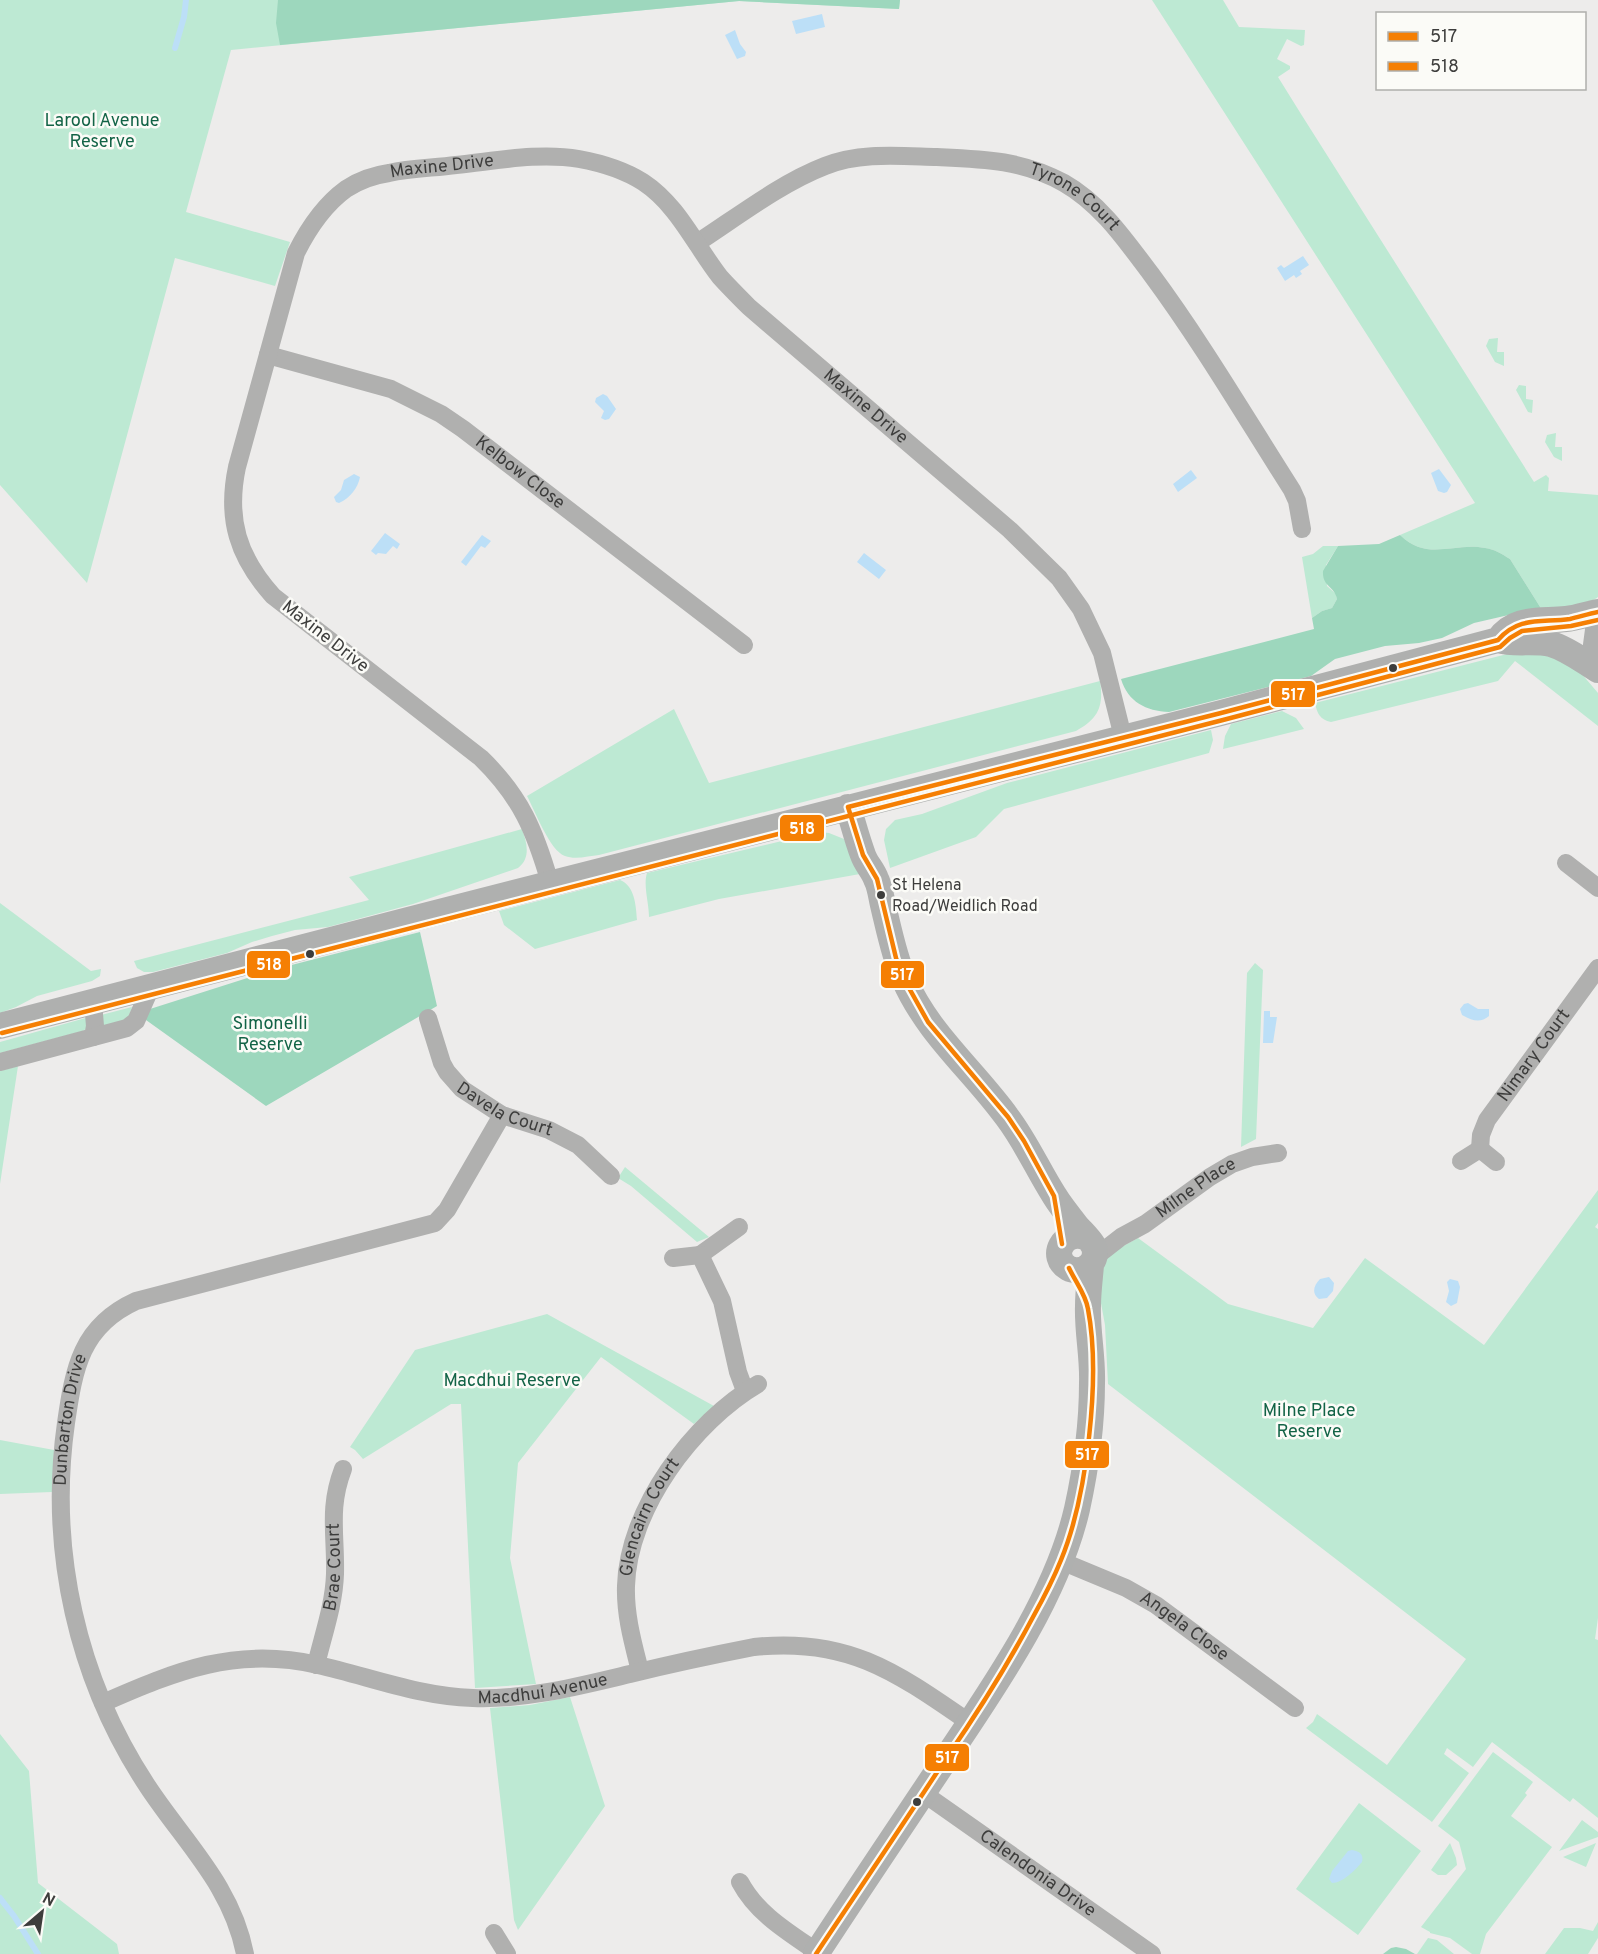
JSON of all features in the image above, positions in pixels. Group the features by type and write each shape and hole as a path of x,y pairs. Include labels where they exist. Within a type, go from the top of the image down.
{"main road":[{"path":"1498,640 1508,628 1515,624 1568,619 1598,612"},
{"path":"1598,630 1596,645 1598,658"},
{"path":"0,1026 1242,708 1498,640 1552,645 1598,670"},
{"path":"817,1953 970,1723 1012,1656 1049,1587 1061,1561 1077,1509 1091,1411 1092,1350 1082,1252 1037,1163 1008,1117 945,1044 915,1000 896,958 877,879 880,863 879,852 857,805"}],"street":[{"name":"Tyrone Court","path":"697,243 792,182 828,164 845,160 885,155 1006,161 1029,167 1065,183 1095,206 1111,223 1169,299 1292,490 1297,501 1302,529"},
{"name":"Maxine Drive","path":"550,884 530,823 511,790 497,773 481,758 287,609 259,581 241,548 235,528 232,488 296,253 304,235 329,205 347,189 388,172 533,158 578,159 624,172 644,183 675,213 720,276 749,306 1010,530 1059,578 1081,609 1102,653 1123,737"},
{"name":"Kelbow Close","path":"268,355 391,389 441,414 744,645"},
{"path":"1566,863 1598,888"},
{"name":"Nimary Court","path":"1480,1149 1481,1135 1487,1120 1598,968"},
{"path":"0,1062 132,1026 150,987"},
{"path":"93,1002 95,1026 93,1038"},
{"name":"Davela Court","path":"428,1018 442,1063 453,1081 502,1116 564,1137 590,1154 611,1176"},
{"name":"Dunbarton Drive","path":"245,1954 234,1916 219,1884 147,1786 103,1703 84,1650 70,1599 61,1525 61,1470 75,1371 86,1343 95,1330 109,1316 136,1301 435,1223 447,1210 502,1116"},
{"path":"1461,1161 1480,1149 1496,1162"},
{"name":"Milne Place","path":"1082,1252 1121,1237 1145,1224 1232,1164 1252,1157 1278,1153"},
{"path":"673,1258 700,1255 739,1227"},
{"name":"Glencairn Court","path":"640,1671 628,1618 626,1587 627,1568 638,1526 661,1481 709,1421 752,1388 734,1357 722,1301 700,1255"},
{"name":"Brae Court","path":"316,1665 335,1576 334,1504 343,1469"},
{"name":"Angela Close","path":"1061,1561 1126,1588 1156,1605 1295,1708"},
{"name":"Macdhui Avenue","path":"103,1703 178,1672 215,1663 248,1659 277,1659 316,1665 416,1692 473,1698 535,1694 754,1647 783,1644 832,1649 859,1657 880,1666 970,1723"},
{"name":"Calendonia Drive","path":"923,1793 1152,1954"},
{"path":"740,1882 746,1893 762,1911 817,1953"},
{"path":"494,1933 507,1954"}],"green space":[{"name":"Larool Avenue Reserve","path":"0,0 900,0 899,9 739,1 231,50 186,212 290,242 275,286 175,258 87,583 0,485"},
{"path":"278,0 900,0 899,9 739,1 280,45 276,23"},
{"path":"1152,0 1223,0 1239,27 1305,30 1304,45 1301,46 1287,39 1277,59 1290,66 1290,69 1278,77 1301,114 1534,482 1546,475 1549,478 1548,491 1598,495 1598,597 1579,605 1542,610 1510,559 1501,554 1473,547 1421,548 1400,535 1475,503"},
{"path":"1498,338 1497,352 1504,352 1504,366 1495,362 1486,346 1489,339"},
{"path":"1519,385 1526,386 1526,399 1533,400 1532,413 1528,412 1516,390"},
{"path":"1556,433 1555,447 1562,447 1562,461 1554,457 1545,442 1547,435"},
{"path":"1400,535 1421,548 1473,547 1501,554 1510,559 1542,610 1526,611 1474,623 1442,638 1385,646 1335,659 1311,676 1169,712 1153,710 1139,704 1124,687 1121,679 1314,629 1312,618 1332,608 1337,599 1334,591 1324,580 1323,571 1338,546 1379,544"},
{"path":"1323,546 1338,546 1326,565 1327,586 1336,594 1337,599 1332,608 1312,618 1302,557 1313,554"},
{"path":"1519,651 1542,651 1581,673 1598,693 1598,726 1515,661 1498,681 1331,722 1322,718 1316,707 1315,703"},
{"path":"1100,681 1101,698 1098,711 1090,722 1076,731 599,855 573,858 559,853 548,839 527,796 674,709 709,783"},
{"path":"1282,711 1296,718 1304,729 1223,749 1225,736 1231,724"},
{"path":"1211,730 1213,740 1209,753 1004,809 976,837 890,868 884,840 886,829 895,820 922,814 1007,783"},
{"path":"522,829 526,855 518,868 413,904 328,927 295,930 272,936 227,953 153,972 144,972 137,968 134,961 369,900 349,877"},
{"path":"820,832 844,839 860,874 719,899 649,917 647,873"},
{"path":"620,880 632,892 637,920 535,949 504,925 499,911"},
{"path":"0,903 91,971 101,969 100,976 92,981 37,996 0,1013"},
{"name":"Simonelli Reserve","path":"420,932 437,1006 266,1106 146,1020 145,1016 150,1009 276,969"},
{"path":"1255,963 1263,970 1256,1139 1241,1147 1247,973"},
{"path":"132,1007 128,1019 103,1027 101,1015"},
{"path":"89,1017 87,1028 83,1031 0,1053 0,1042"},
{"path":"18,1066 0,1184 0,1071"},
{"path":"625,1167 709,1237 697,1242 631,1186 618,1178"},
{"name":"Milne Place Reserve","path":"1598,1190 1598,1223 1595,1227 1598,1229 1598,1618 1595,1639 1598,1640 1598,1818 1573,1798 1570,1802 1492,1742 1473,1767 1447,1748 1444,1754 1469,1773 1432,1822 1306,1728 1317,1714 1387,1765 1466,1659 1108,1384 1105,1325 1096,1276 1105,1256 1138,1238 1228,1304 1313,1328 1365,1258 1484,1345"},
{"name":"Macdhui Reserve","path":"547,1314 714,1406 694,1424 601,1357 518,1463 510,1558 536,1684 475,1688 461,1404 451,1404 363,1459 350,1447 415,1350"},
{"path":"0,1440 54,1450 52,1492 0,1494"},
{"path":"570,1697 605,1806 518,1930 514,1920 490,1708 530,1705"},
{"path":"0,1734 29,1771 38,1883 117,1944 119,1954 0,1954"},
{"path":"1493,1752 1533,1782 1525,1793 1527,1795 1511,1816 1552,1847 1486,1934 1480,1954 1472,1954 1450,1938 1430,1933 1421,1927 1466,1869 1459,1842 1438,1826"},
{"path":"1359,1803 1421,1851 1358,1935 1296,1889"},
{"path":"1582,1820 1598,1832 1598,1837 1559,1851"},
{"path":"1450,1843 1457,1865 1446,1875 1438,1875 1431,1870"},
{"path":"1596,1843 1586,1867 1563,1857"},
{"path":"1598,1922 1598,1938 1588,1954 1545,1954 1564,1928 1593,1931"},
{"path":"1428,1938 1437,1940 1454,1954 1417,1954"},
{"path":"1396,1947 1406,1949 1415,1954 1383,1954"}],"water":[{"path":"822,14 825,27 796,34 792,21"},
{"path":"735,30 746,52 745,56 737,59 725,35"},
{"path":"1303,256 1309,265 1300,271 1302,274 1296,278 1294,275 1285,281 1277,268 1281,265 1284,268"},
{"path":"603,394 616,409 609,419 605,420 601,418 604,411 595,402 596,398"},
{"path":"1439,469 1451,485 1444,493 1438,491 1431,473"},
{"path":"1191,470 1197,478 1178,492 1173,484"},
{"path":"354,474 360,477 355,489 343,501 336,502 334,497 341,490 344,480"},
{"path":"385,533 400,544 397,549 393,546 386,554 376,555 371,551"},
{"path":"482,535 491,541 485,548 481,546 466,566 461,562"},
{"path":"864,553 886,570 879,579 857,562"},
{"path":"1468,1003 1478,1009 1489,1009 1489,1016 1479,1021 1462,1015 1460,1009"},
{"path":"1264,1011 1270,1011 1270,1017 1277,1017 1273,1043 1263,1043"},
{"path":"1329,1277 1334,1283 1333,1291 1327,1298 1319,1299 1314,1292 1315,1286 1320,1279"},
{"path":"1450,1279 1458,1281 1460,1287 1457,1303 1451,1306 1446,1302 1449,1291 1447,1282"},
{"path":"1348,1851 1360,1853 1362,1862 1344,1878 1332,1883 1329,1879 1332,1871"}],"waterway":[{"path":"175,48 184,17 186,0"},
{"path":"0,1898 38,1954"}],"transit line":[{"name":"517","path":"1062,1244 1054,1196 1024,1141 1008,1117 928,1022 904,979 896,958 877,879 863,855 848,807 1498,640 1506,632 1522,624 1570,619 1598,612"},
{"name":"518","path":"2,1033 1500,647 1522,631 1571,626 1598,620"},
{"name":"517","path":"816,1954 992,1688 1040,1603 1061,1560 1078,1504 1084,1471 1092,1402 1093,1368 1092,1337 1087,1304 1069,1268"}],"place":[{"name":"St Helena Road/Weidlich Road","path":"881,895"}]}
